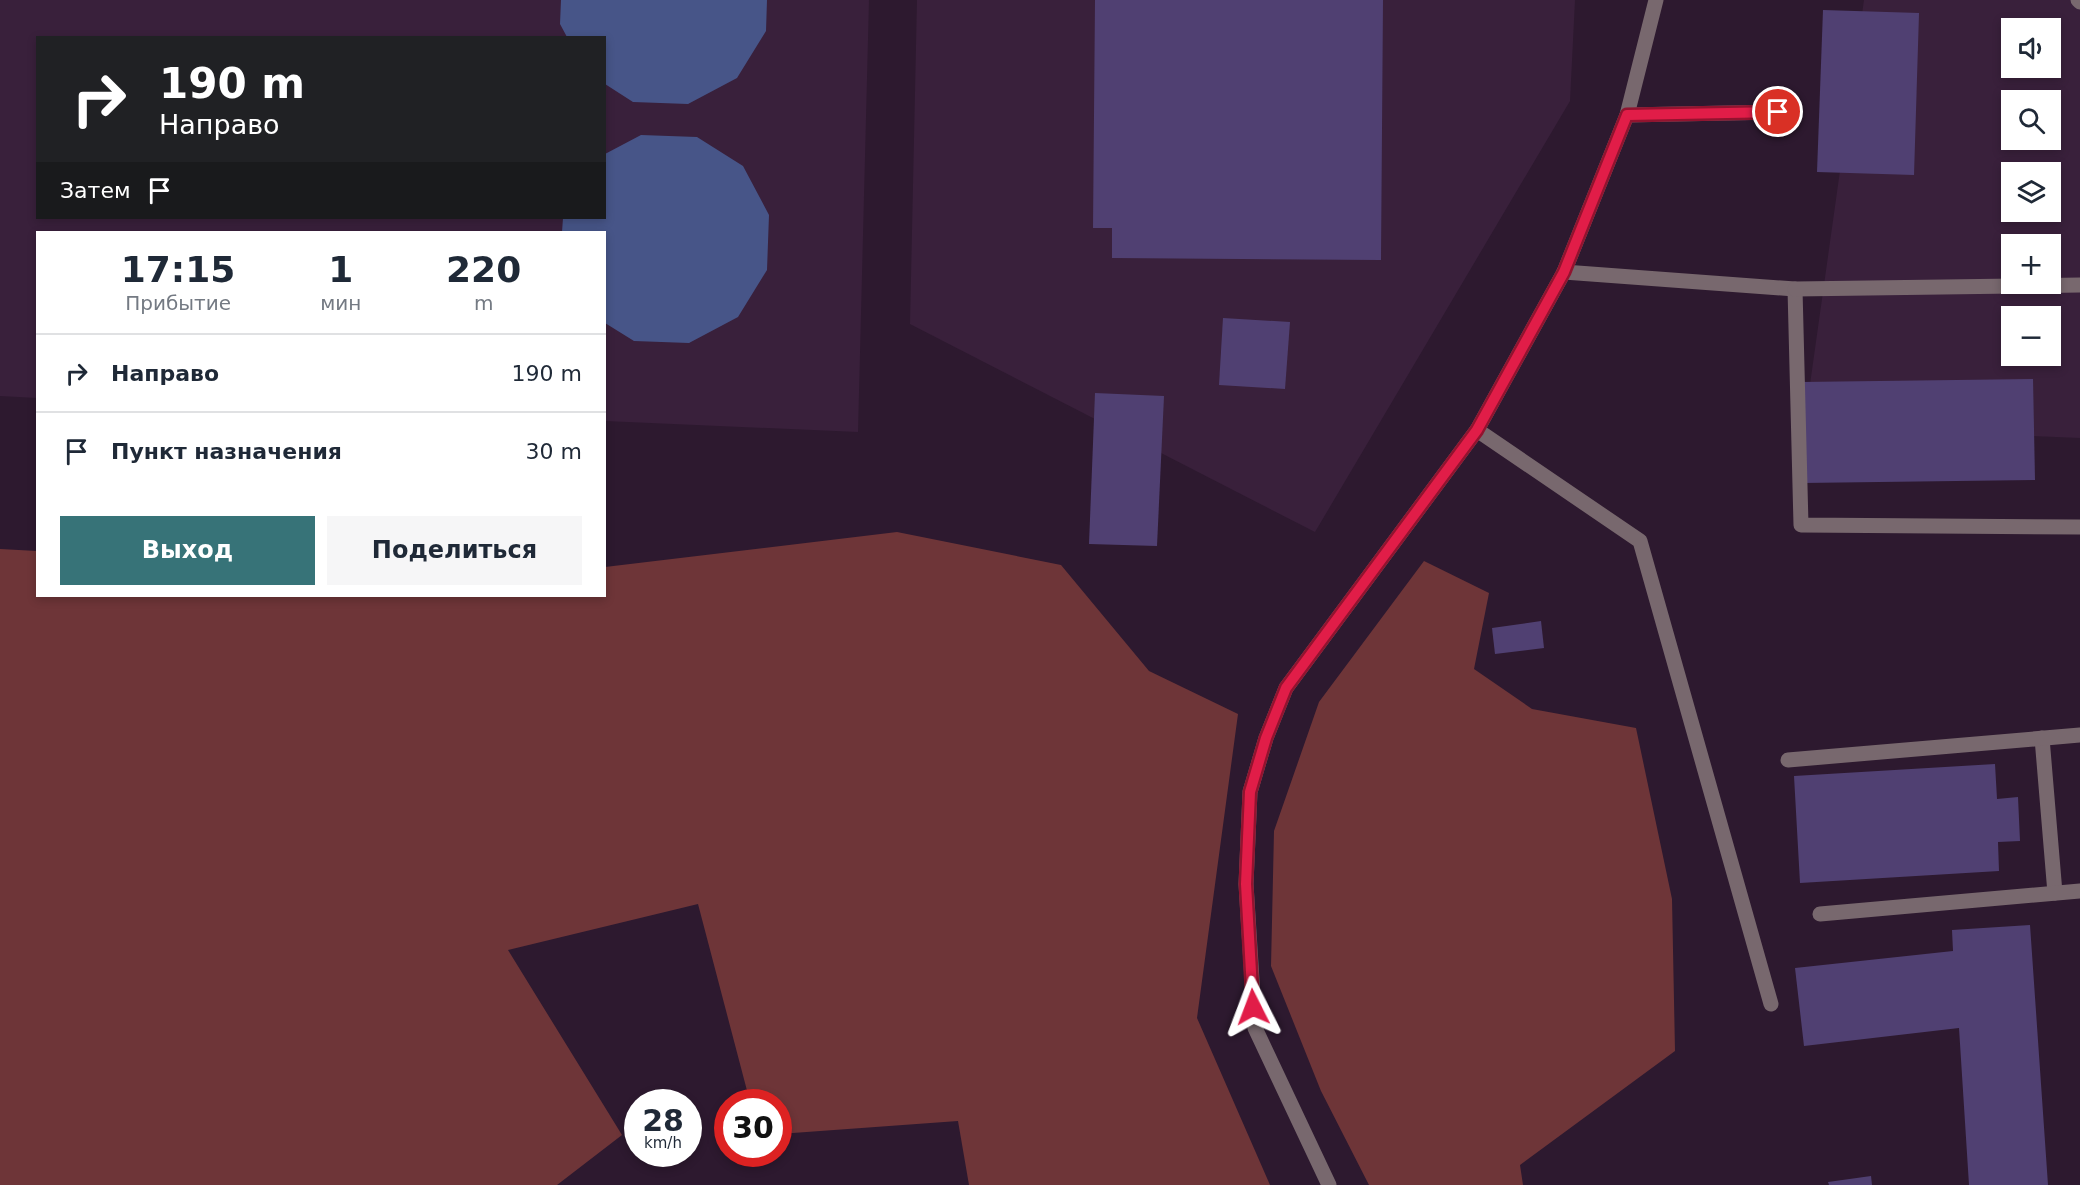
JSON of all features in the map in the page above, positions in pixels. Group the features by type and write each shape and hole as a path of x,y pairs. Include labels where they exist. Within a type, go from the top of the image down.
{"street":[{"path":"1329,1185 1255,1028 1246,884 1250,792 1266,738 1286,688 1477,430 1564,272 1627,115 1656,0"},
{"path":"1627,115 1778,112"},
{"path":"1564,272 1795,289 2080,285"},
{"path":"1795,289 1801,525 2080,527"},
{"path":"1477,430 1640,541 1771,1004"},
{"path":"1788,760 2080,735"},
{"path":"2042,738 2055,893"},
{"path":"1820,914 2080,891"}],"shaded area":[{"path":"0,0 869,0 858,432 606,421 606,231 36,231 36,398 0,396"},
{"path":"917,0 1575,0 1570,101 1315,532 910,324"},
{"path":"1864,0 2080,0 2080,438 1804,427"},
{"path":"897,532 1061,565 1149,671 1238,714 1197,1018 1270,1185 969,1185 958,1121 792,1133 792,1089 747,1089 698,904 508,950 622,1135 557,1185 0,1185 0,549 36,551 36,597 606,597 606,567"},
{"path":"1424,561 1489,593 1474,669 1532,709 1636,728 1672,899 1675,1051 1520,1165 1523,1185 1369,1185 1321,1091 1271,966 1274,831 1319,702"}],"water":[{"path":"561,0 767,0 766,31 737,78 688,104 633,102 606,85 606,36 566,36 560,24"},
{"path":"641,135 697,137 743,166 769,215 767,270 738,317 689,343 634,341 606,324 606,231 562,231 563,219 606,219 606,153"}],"building":[{"path":"1095,0 1383,0 1381,260 1112,258 1112,228 1093,228"},
{"path":"1823,10 1919,13 1914,175 1817,172"},
{"path":"1223,318 1290,322 1285,389 1219,385"},
{"path":"2033,379 2035,480 1802,483 1801,382"},
{"path":"1095,393 1164,396 1157,546 1089,544"},
{"path":"1541,621 1544,648 1495,654 1492,628"},
{"path":"1995,764 1997,799 2018,797 2020,841 1998,842 1999,871 1800,883 1794,776"},
{"path":"2030,925 2048,1185 1969,1185 1959,1028 1804,1046 1795,968 1953,951 1952,930"},
{"path":"1871,1176 1872,1185 1829,1185 1828,1182"}],"route":[{"path":"1253,1007 1246,884 1250,792 1266,738 1286,688 1477,430 1564,272 1627,115 1778,112"}]}
